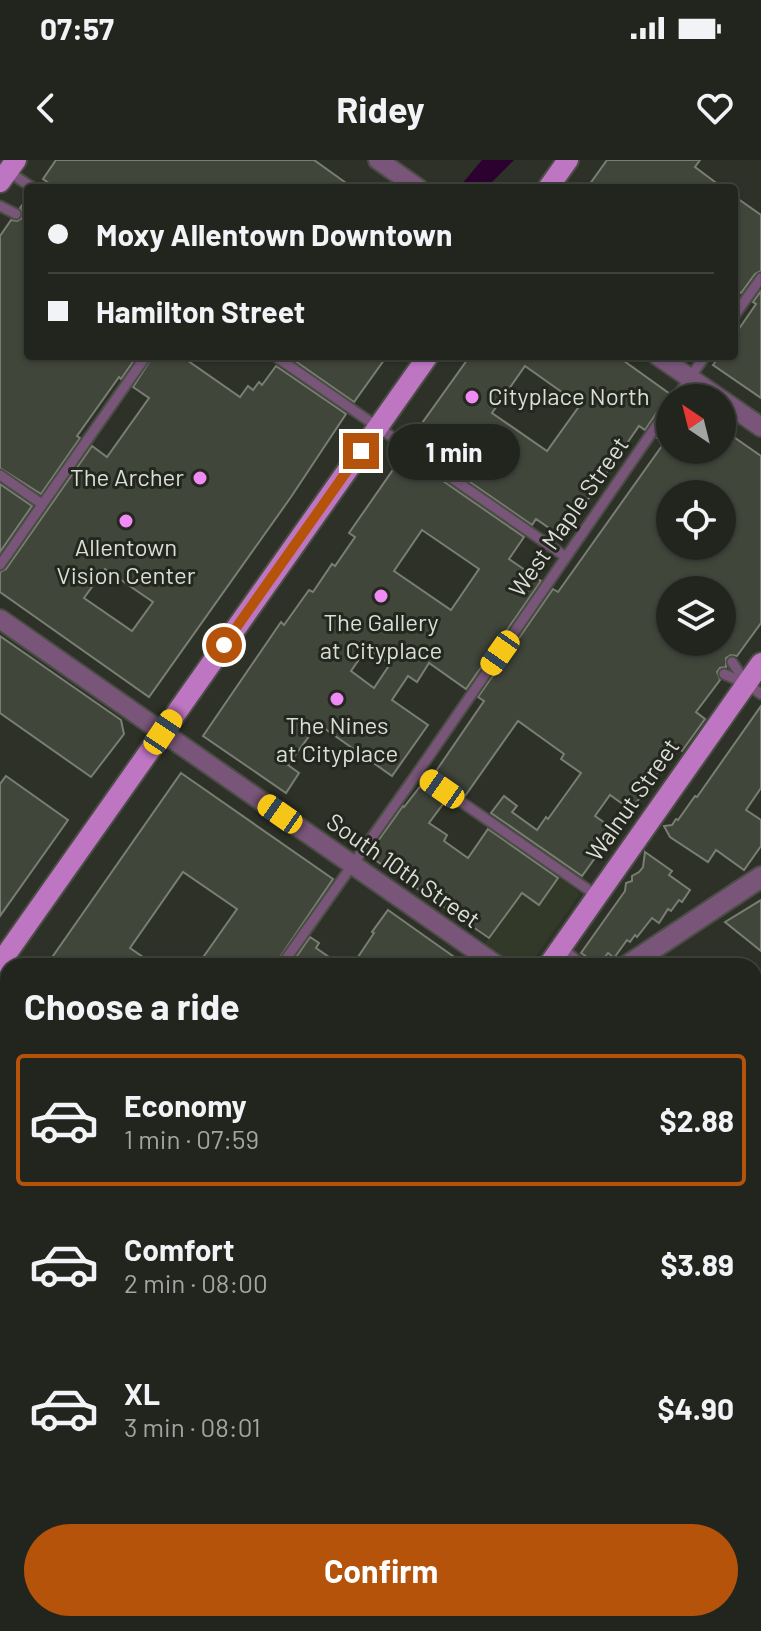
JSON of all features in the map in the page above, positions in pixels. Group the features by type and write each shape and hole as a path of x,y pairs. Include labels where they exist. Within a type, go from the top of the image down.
{"main road":[{"path":"551,184 568,160"},
{"path":"4,958 425,360"},
{"name":"Walnut Street","path":"554,958 754,689 761,663"}],"street":[{"path":"378,160 412,184"},
{"path":"664,360 699,384"},
{"path":"736,410 761,427"},
{"name":"South 10th Street","path":"0,619 486,958"},
{"path":"639,958 761,877"}],"lane":[{"path":"6,170 27,184"},
{"path":"0,206 16,214"},
{"path":"738,310 760,280"},
{"path":"0,565 143,360"},
{"path":"281,360 566,557"},
{"path":"686,384 702,360"},
{"name":"West Maple Street","path":"287,958 566,557 589,530 656,427"},
{"path":"0,475 42,504"},
{"path":"732,662 754,689"},
{"path":"724,674 754,689"},
{"path":"418,772 598,896"}],"shaded area":[{"path":"482,160 514,160 490,184 462,184"},
{"path":"540,864 579,895 535,958 502,958 484,945"}],"building":[{"path":"56,160 314,160 347,184 50,184 43,179"},
{"path":"607,160 700,160 695,167 718,184 590,184"},
{"path":"738,199 761,215 761,271 755,274 741,293 738,291"},
{"path":"24,202 24,360 134,360 77,436 80,438 41,494 0,468 0,236 11,220 22,218 20,208"},
{"path":"761,291 761,398 713,365 717,360 738,360 738,330 756,304 753,302"},
{"path":"150,360 187,360 240,397 248,386 253,390 259,382 262,385 276,366 346,414 149,697 0,592 0,572 6,569 92,446 107,457 149,398 133,387","holes":["105,569 153,602 132,631 84,598"]},
{"path":"294,360 384,360 354,402"},
{"path":"467,360 623,360 656,384 656,414 645,430 639,426 562,537 536,519 532,525 412,442 417,435 415,433","holes":["525,366 580,405 547,451 492,413"]},
{"path":"736,439 761,456 761,623 736,656 736,576 656,576 656,656 729,656 726,658 726,667 717,672 720,680 696,712 705,719 682,751 676,747 631,810 610,795 595,816 615,830 582,876 491,813 504,796 517,806 512,812 537,830 581,773 561,759 564,754 518,721 465,796 434,774 484,701 478,697 553,589 558,592 656,454 656,464 736,464"},
{"path":"404,454 524,537 509,559 541,581 466,689 429,663 417,682 408,676 392,700 428,725 392,776 318,724 288,765 299,773 286,793 203,736 281,622 284,625 309,590 313,592 332,564 335,566 355,537 349,533","holes":["422,530 479,569 451,610 394,571","367,648 390,664 374,688 351,671"]},
{"path":"0,484 32,506 0,552"},
{"path":"0,636 121,720 124,734 91,777 0,713"},
{"path":"761,706 761,788 746,810 761,820 761,846 744,870 716,850 708,862 670,837 664,826 678,820 697,797"},
{"path":"181,773 333,879 279,958 203,958 237,909 183,872 130,948 144,958 52,958"},
{"path":"6,776 68,820 0,916 0,784"},
{"path":"422,784 446,800 429,823 447,835 444,841 468,858 488,829 558,878 539,905 522,893 489,938 368,855"},
{"path":"645,852 672,871 669,875 690,890 682,902 679,900 671,911 668,909 659,923 652,918 637,937 635,935 630,942 627,940 614,958 608,953 604,958 588,958 581,953 625,891 626,883 632,881 632,876 643,867"},
{"path":"761,900 761,951 725,922"},
{"path":"388,910 456,958 357,958"},
{"path":"310,937 319,943 316,948 330,958 296,958"}],"place":[{"name":"Cityplace North","path":"472,397"},
{"name":"The Archer","path":"200,478"},
{"name":"Allentown Vision Center","path":"126,521"},
{"name":"The Gallery at Cityplace","path":"381,596"},
{"name":"The Nines at Cityplace","path":"337,699"}],"route":[{"path":"224,645 361,451"}]}
